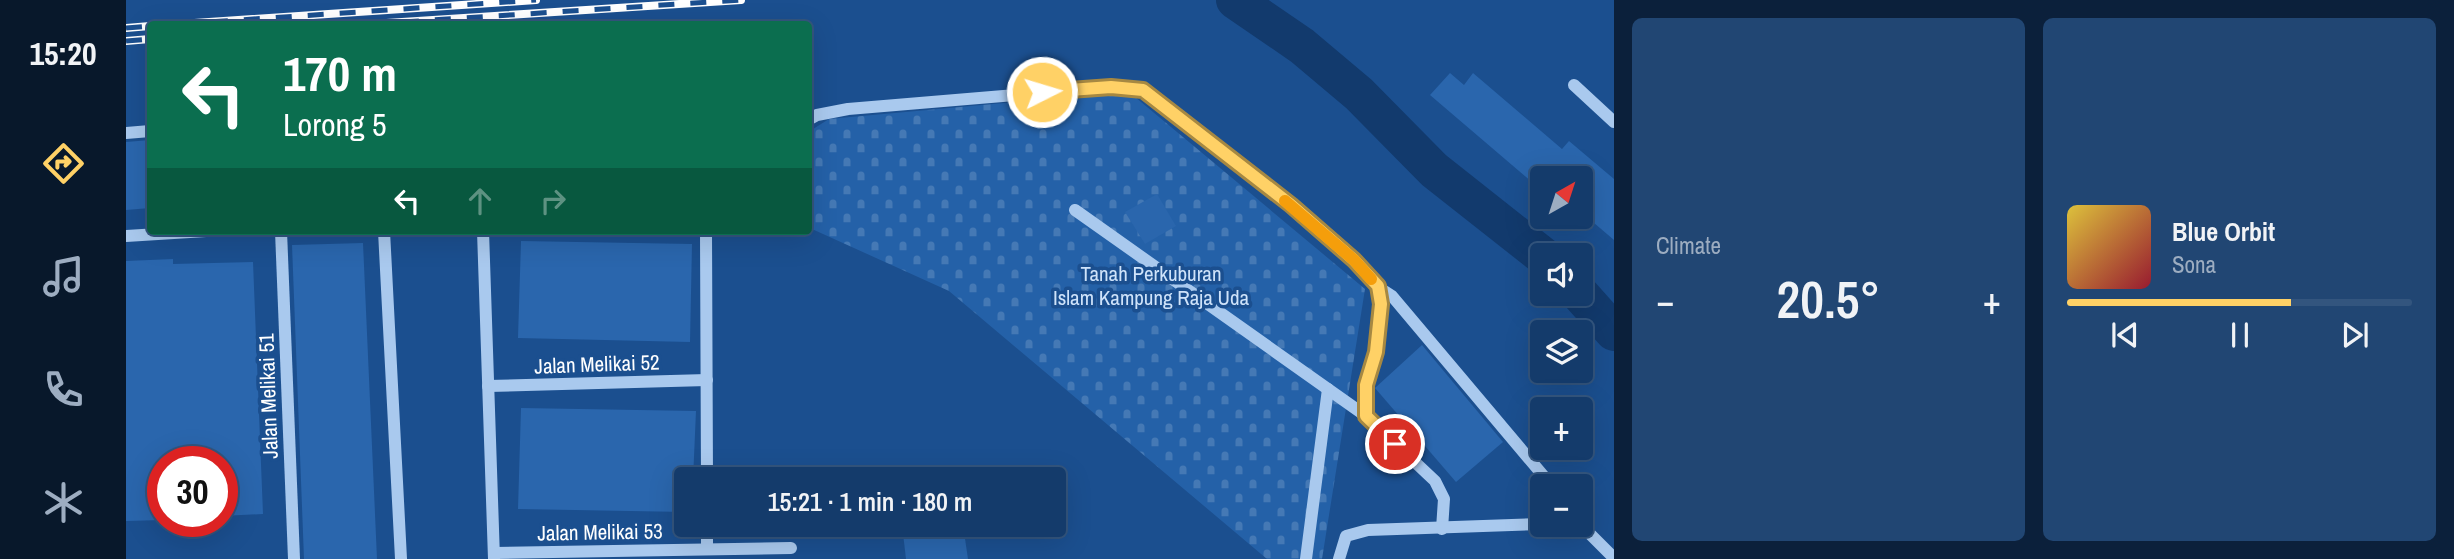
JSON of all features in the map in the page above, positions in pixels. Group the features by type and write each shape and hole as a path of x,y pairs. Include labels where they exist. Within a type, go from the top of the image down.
{"street":[{"path":"1574,85 1614,122"},
{"path":"812,118 875,106 1111,87 1143,90 1291,205 1392,296 1542,474"},
{"path":"126,133 147,131"},
{"path":"1075,210 1366,416 1435,481 1444,499 1442,529"},
{"path":"126,236 147,235"},
{"name":"Jalan Melikai 51","path":"281,235 294,559"},
{"path":"384,235 401,559"},
{"path":"483,235 494,556"},
{"path":"706,235 707,467"},
{"path":"1366,416 1366,385 1378,340 1381,304 1378,286"},
{"name":"Jalan Melikai 52","path":"488,386 707,380"},
{"path":"1306,559 1328,389"},
{"path":"1339,559 1346,536 1368,530 1530,525"},
{"path":"1593,536 1614,558"},
{"path":"707,537 707,549"},
{"name":"Jalan Melikai 53","path":"494,556 791,548"}],"green space":[{"name":"Tanah Perkuburan Islam Kampung Raja Uda","path":"1114,93 1135,97 1365,289 1322,559 1267,559 949,291 812,229 812,130 829,119"}],"building":[{"path":"1450,73 1464,85 1473,73 1562,149 1569,141 1614,179 1614,240 1593,222 1593,166 1530,166 1530,180 1430,95"},
{"path":"147,140 147,208 126,210 126,142"},
{"path":"1157,194 1176,226 1145,244 1125,212"},
{"path":"521,241 692,244 690,342 518,338"},
{"path":"363,243 377,559 304,559 292,245"},
{"path":"173,259 173,264 253,262 263,514 238,515 238,446 147,446 147,520 126,521 126,261"},
{"path":"1422,345 1503,442 1456,482 1375,388"},
{"path":"521,408 696,411 694,467 674,467 674,512 518,509"},
{"path":"903,537 965,537 968,559 906,559"}],"waterway":[{"path":"1235,0 1302,46 1359,94 1434,170 1530,246"},
{"path":"1591,306 1614,332"}],"railway":[{"path":"224,21 536,0"},
{"path":"417,21 741,0"},
{"path":"126,28 147,26"},
{"path":"126,41 147,39"}],"slow traffic":[{"path":"1285,201 1354,260 1371,279"}],"route":[{"path":"1042,92 1127,86 1143,90 1291,205 1354,260 1378,286 1381,304 1376,352 1366,385 1366,416 1395,444"}]}
